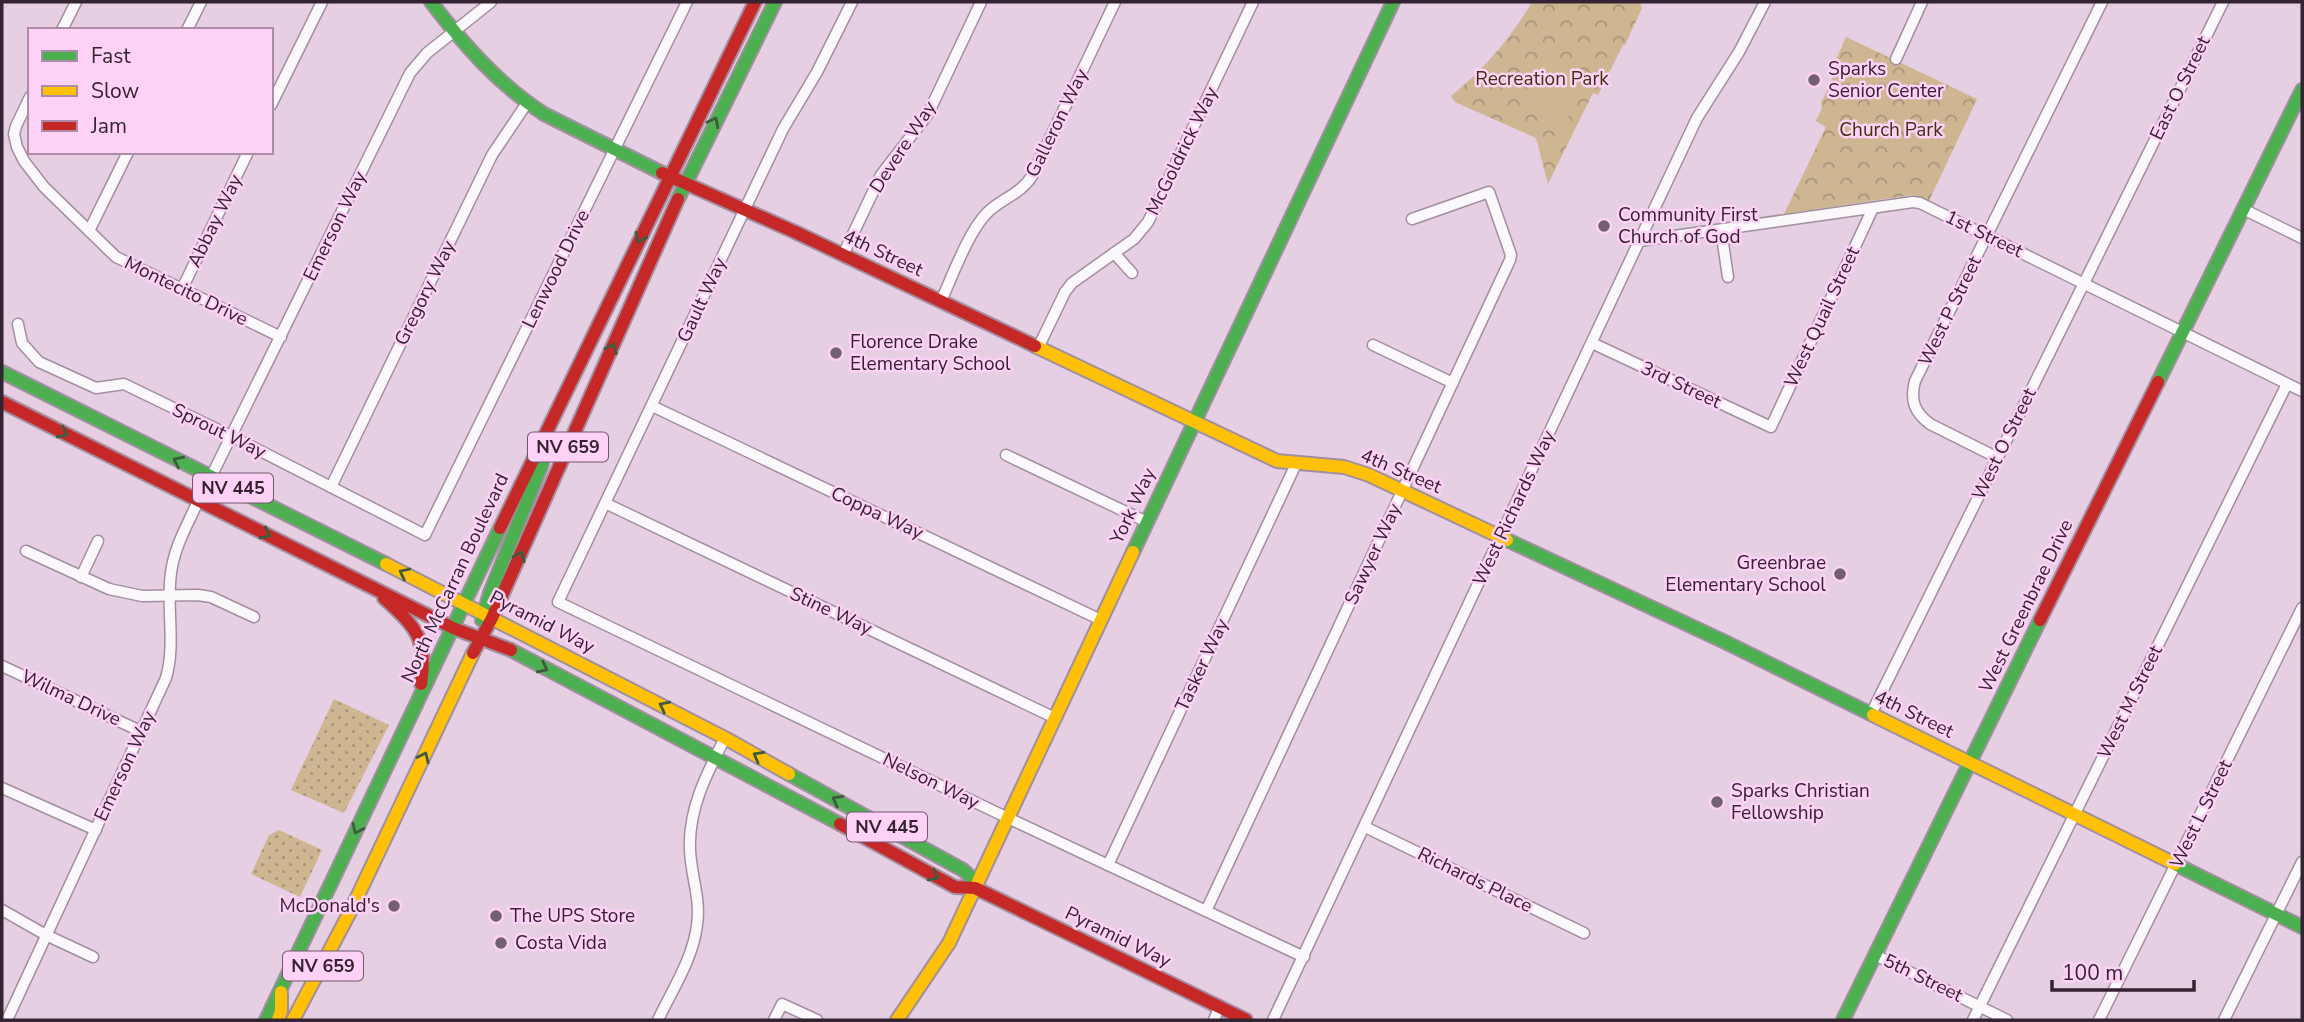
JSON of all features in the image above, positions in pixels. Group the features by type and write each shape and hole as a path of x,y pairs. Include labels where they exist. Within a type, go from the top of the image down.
{"main road":[{"name":"4th Street","path":"431,2 453,32 489,71 527,103 615,150 1277,461 1344,467 1403,491 1725,642 2302,927"},
{"name":"North McCarran Boulevard","path":"266,1020 755,2"},
{"name":"NV 659","path":"293,1020 351,910 482,637 488,616 685,184 775,2"},
{"name":"York Way","path":"897,1020 949,943 1393,2"},
{"name":"West Greenbrae Drive","path":"1843,1020 2302,90"},
{"name":"Pyramid Way","path":"2,372 725,737 963,870 970,876 975,888"},
{"name":"Pyramid Way","path":"2,402 453,628 482,637 715,757 955,887 975,888 1246,1020"},
{"path":"488,616 542,464 546,433"},
{"path":"370,585 419,632 425,657 418,701"},
{"path":"278,1020 282,1002 281,987"}],"street":[{"path":"63,28 76,2"},
{"path":"188,28 201,2"},
{"path":"273,101 322,2"},
{"name":"Emerson Way","path":"211,477 410,73 427,53 491,2"},
{"name":"Lenwood Drive","path":"425,535 687,2"},
{"name":"Gault Way","path":"558,602 607,504 783,129 817,72 852,2"},
{"name":"Devere Way","path":"843,255 881,175 928,114 981,2"},
{"name":"Galleron Way","path":"940,301 977,226 993,207 1019,192 1032,176 1115,2"},
{"name":"McGoldrick Way","path":"1038,348 1072,283 1134,239 1148,222 1253,2"},
{"name":"West Richards Way","path":"1273,1020 1697,118 1739,52 1765,2"},
{"path":"1896,59 1922,2"},
{"name":"West P Street","path":"1998,458 1930,425 1920,417 1913,406 1912,394 1915,381 2102,2"},
{"name":"East O Street","path":"2138,174 2223,2"},
{"name":"Montecito Drive","path":"28,101 16,126 15,142 24,161 34,176 116,257 281,337"},
{"name":"Gregory Way","path":"331,487 492,155 527,103"},
{"path":"89,231 127,154"},
{"name":"Abbay Way","path":"181,289 247,154"},
{"name":"West O Street","path":"1871,714 2138,174"},
{"name":"Sawyer Way","path":"1206,911 1510,260 1511,255 1489,192 1412,219"},
{"name":"1st Street","path":"1639,241 1920,203 2302,391"},
{"name":"West Quail Street","path":"1771,427 1873,208"},
{"path":"2244,209 2302,238"},
{"path":"1721,230 1728,277"},
{"path":"1114,253 1132,273"},
{"name":"Sprout Way","path":"18,324 22,343 39,362 96,388 124,384 425,535"},
{"name":"3rd Street","path":"1592,343 1771,427"},
{"path":"1373,345 1453,383"},
{"name":"West M Street","path":"1973,1020 2287,384"},
{"name":"Coppa Way","path":"652,406 1101,620"},
{"path":"1006,455 1147,522"},
{"name":"Tasker Way","path":"1108,865 1296,464"},
{"name":"Emerson Way","path":"6,1020 166,678 170,664 172,562 198,500"},
{"name":"Stine Way","path":"607,504 1055,718"},
{"path":"81,577 98,541"},
{"path":"26,551 125,594 211,597 254,617"},
{"name":"Nelson Way","path":"558,602 1304,957"},
{"name":"West L Street","path":"2099,1020 2302,608"},
{"name":"Wilma Drive","path":"2,666 140,731"},
{"path":"658,1020 694,941 698,907 690,831 698,794 725,737"},
{"path":"2,788 96,830"},
{"name":"Richards Place","path":"1365,827 1584,933"},
{"path":"2224,1020 2302,862"},
{"path":"2,910 93,957"},
{"name":"5th Street","path":"1875,955 2007,1020"},
{"path":"774,1020 782,1004 817,1020"},
{"path":"1213,1020 1219,1008"}],"green space":[{"name":"Recreation Park","path":"1532,2 1640,2 1642,8 1598,95 1593,93 1548,184 1536,138 1455,102 1451,96 1496,53"},
{"name":"Church Park","path":"1846,37 1977,99 1929,201 1912,195 1784,214 1826,127 1816,121 1839,64 1835,62"},
{"path":"1547,52 1589,73 1563,128 1520,107"},
{"path":"334,699 389,725 344,813 291,790"},
{"path":"279,830 322,850 300,897 251,874 269,835"}],"traffic: fast":[{"path":"431,2 483,63 527,102 544,114 662,173"},
{"path":"678,199 775,2"},
{"path":"1133,552 1393,2"},
{"path":"2158,382 2302,90"},
{"path":"2,372 386,564"},
{"path":"482,620 490,593 542,464 544,445"},
{"path":"266,1020 500,528"},
{"path":"1507,540 1873,715"},
{"path":"1843,1020 2040,620"},
{"path":"511,650 840,824"},
{"path":"789,774 963,870 970,876 975,888"},
{"path":"2175,864 2302,927"}],"traffic: slow":[{"path":"1035,346 1277,461 1344,467 1369,475 1507,540"},
{"path":"897,1020 949,943 1133,552"},
{"path":"386,564 725,738 789,774"},
{"path":"293,1020 351,910 473,653"},
{"path":"1873,715 2175,864"},
{"path":"278,1020 281,992"}],"traffic: jam":[{"path":"500,528 755,2"},
{"path":"662,173 795,232 1035,346"},
{"path":"473,653 492,618 678,199"},
{"path":"2040,620 2158,382"},
{"path":"2,402 453,628 511,650"},
{"path":"384,598 404,617 417,635 423,656 421,684"},
{"path":"840,824 955,887 975,888 1246,1020"}],"place":[{"name":"Sparks Senior Center","path":"1814,80"},
{"name":"Community First Church of God","path":"1604,226"},
{"name":"Florence Drake Elementary School","path":"836,353"},
{"name":"Greenbrae Elementary School","path":"1840,574"},
{"name":"Sparks Christian Fellowship","path":"1717,802"},
{"name":"McDonald's","path":"394,906"},
{"name":"The UPS Store","path":"496,916"},
{"name":"Costa Vida","path":"501,943"}]}
